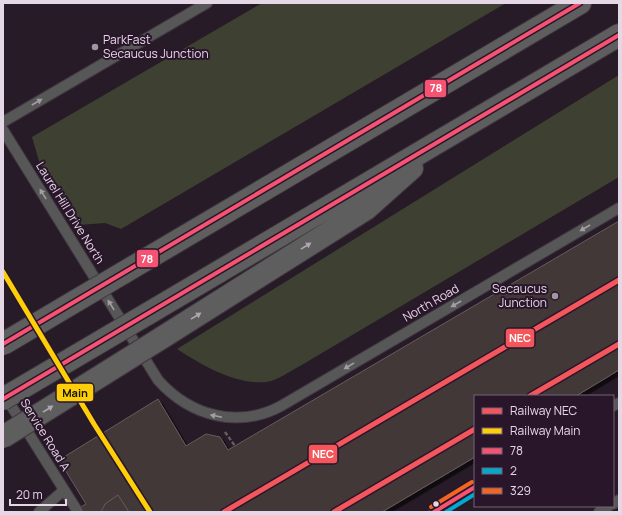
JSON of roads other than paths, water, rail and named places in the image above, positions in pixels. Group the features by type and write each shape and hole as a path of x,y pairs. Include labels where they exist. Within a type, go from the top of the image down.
{"highway":[{"path":"3,344 580,3"},
{"path":"3,399 619,35"},
{"path":"3,437 366,209 452,133"}],"lane":[{"path":"3,122 207,3"},
{"name":"Laurel Hill Drive North","path":"3,130 158,380 179,400 201,412 225,418 255,416"},
{"name":"North Road","path":"255,416 281,406 619,208"},
{"name":"Service Road A","path":"3,392 78,512"},
{"path":"434,512 474,488"},
{"path":"38,512 64,490"}],"rail line":[{"name":"Main","path":"3,272 94,424 150,512"},
{"name":"NEC","path":"224,512 619,280"},
{"name":"NEC","path":"532,395 619,344"},
{"name":"NEC","path":"334,512 474,430"}],"place":[{"name":"ParkFast Secaucus Junction","path":"95,47"},
{"name":"Secaucus Junction","path":"555,296"}]}
